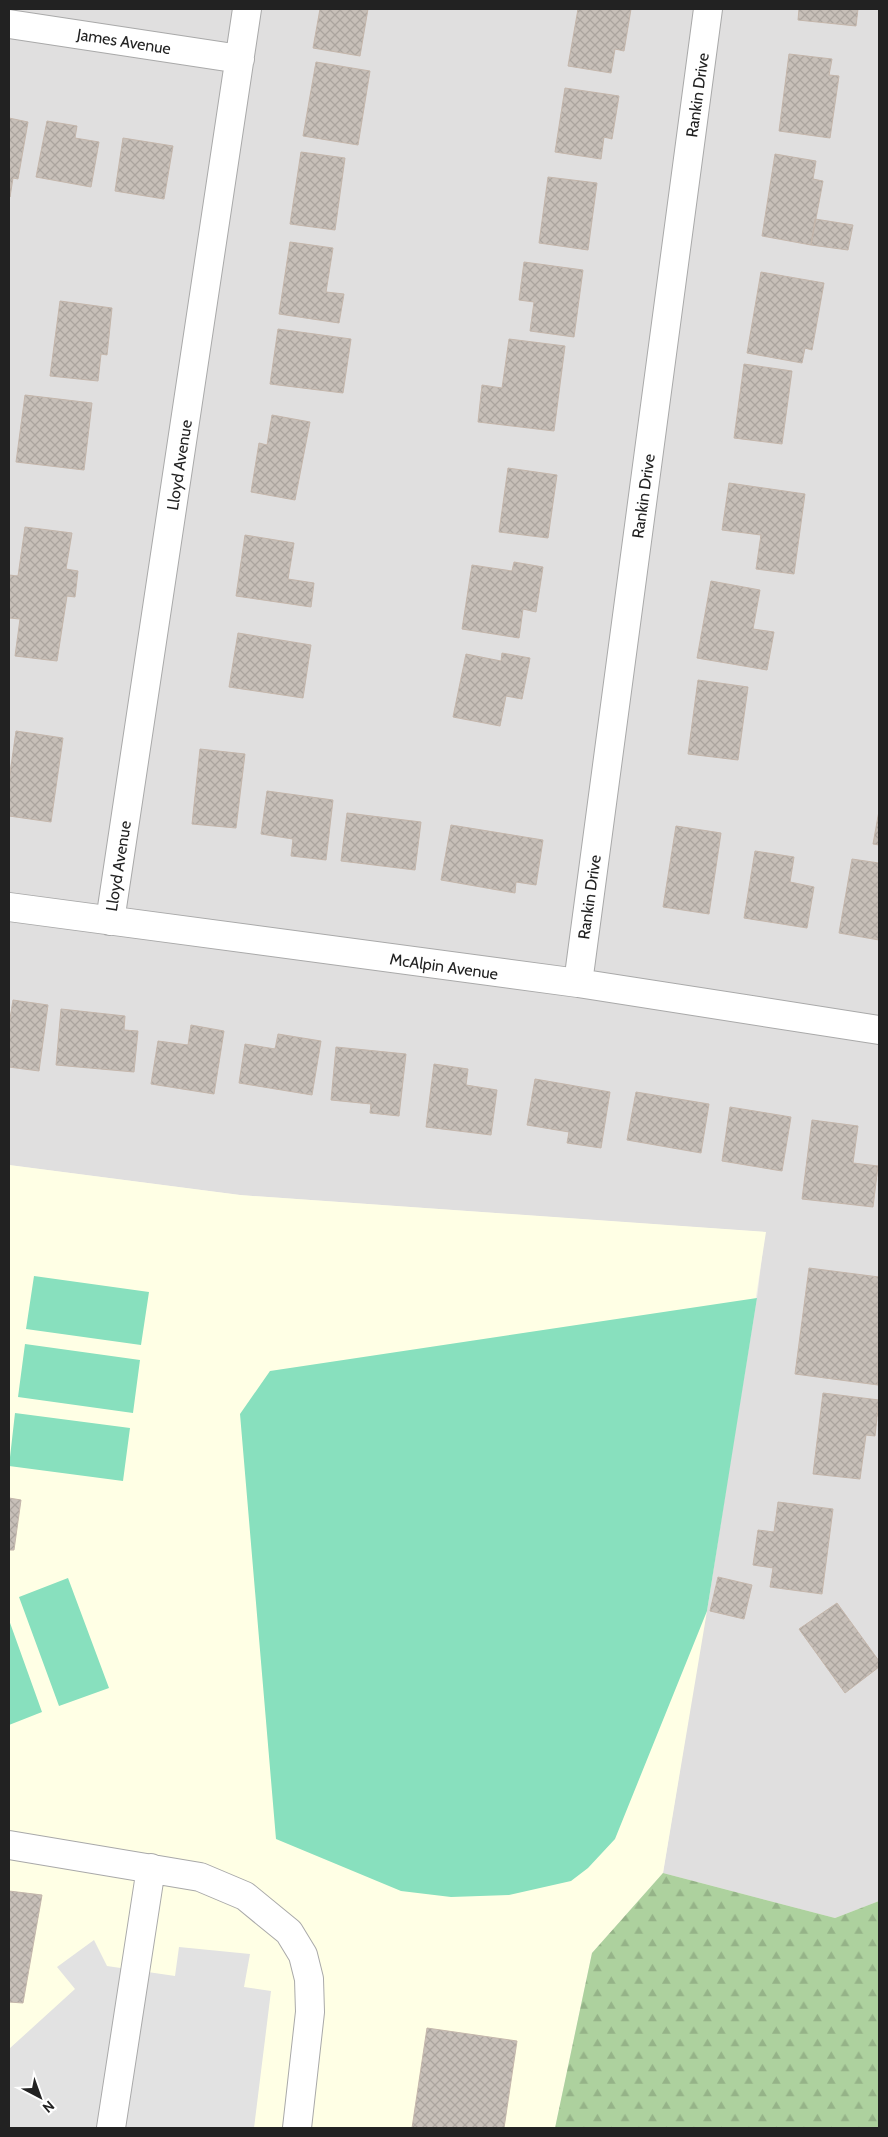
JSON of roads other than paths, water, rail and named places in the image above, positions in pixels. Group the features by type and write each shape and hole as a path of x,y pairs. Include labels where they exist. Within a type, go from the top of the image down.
{"street":[{"name":"Lloyd Avenue","path":"110,922 247,9"},
{"name":"Rankin Drive","path":"578,983 708,9"},
{"name":"James Avenue","path":"9,24 240,59"},
{"name":"McAlpin Avenue","path":"9,907 578,983 879,1030"},
{"path":"9,1845 200,1877 245,1896 289,1932 303,1955 310,1979 310,2012 297,2128"},
{"path":"111,2128 150,1868"}]}
